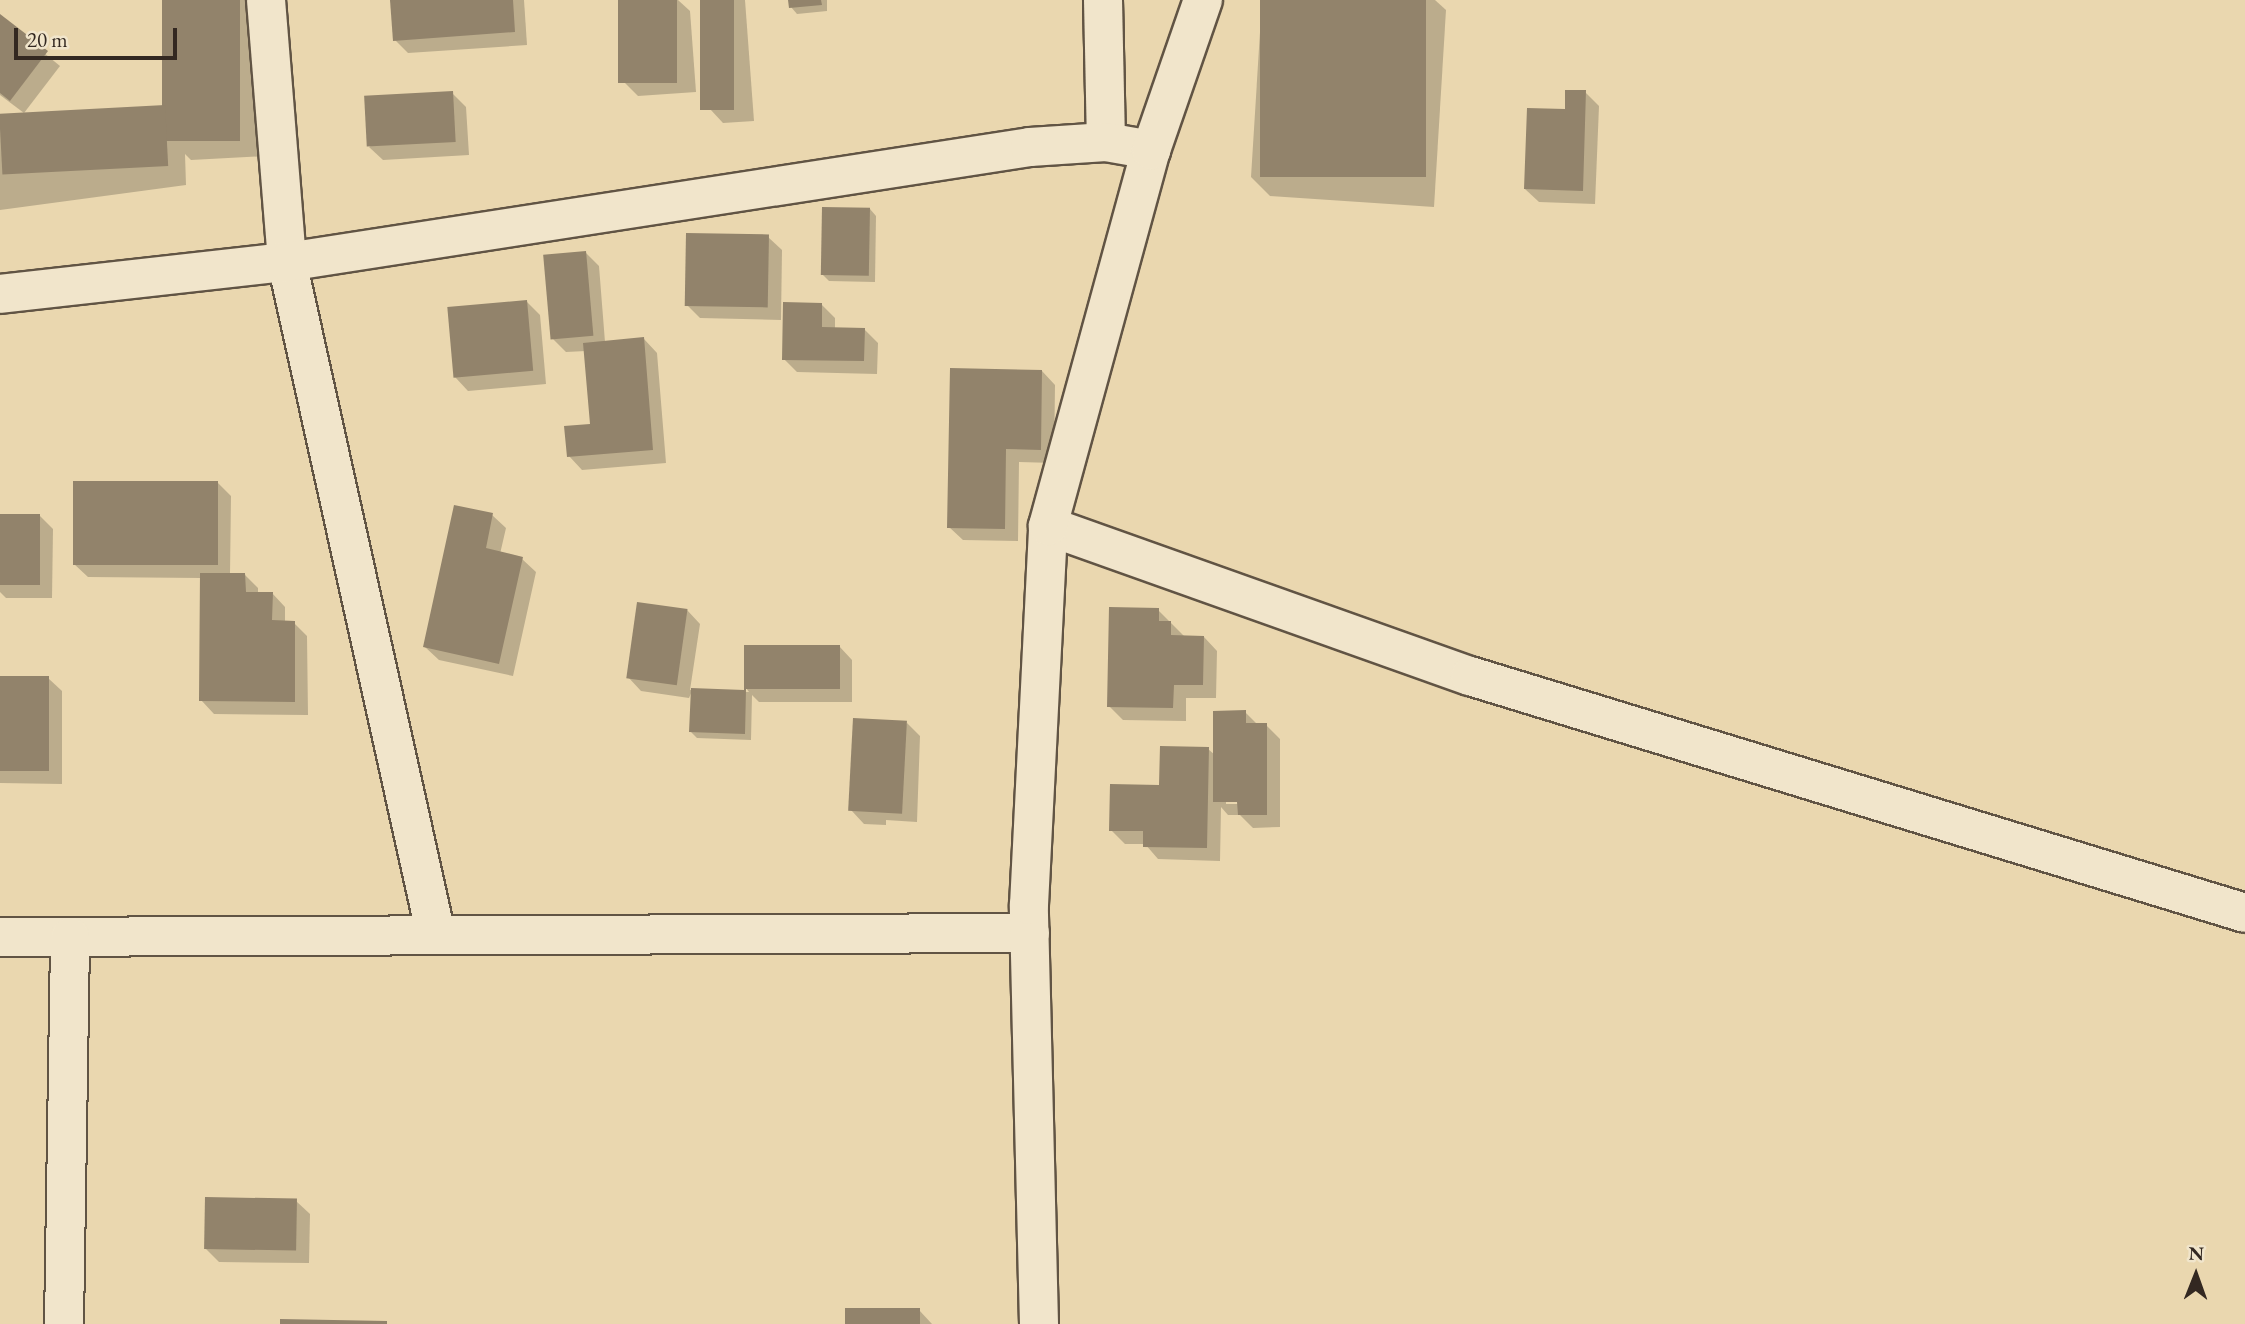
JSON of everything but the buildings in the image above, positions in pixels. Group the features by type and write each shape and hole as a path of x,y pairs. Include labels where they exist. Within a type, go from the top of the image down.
{"street":[{"path":"266,0 287,262 436,935"},
{"path":"1103,0 1106,142"},
{"path":"1039,1324 1030,933 1048,526 1151,150 1203,0"},
{"path":"0,294 287,262 1030,147 1106,142 1151,150"},
{"path":"1048,526 1470,676 2245,913"},
{"path":"0,937 1030,933"},
{"path":"64,1324 70,937"}]}
